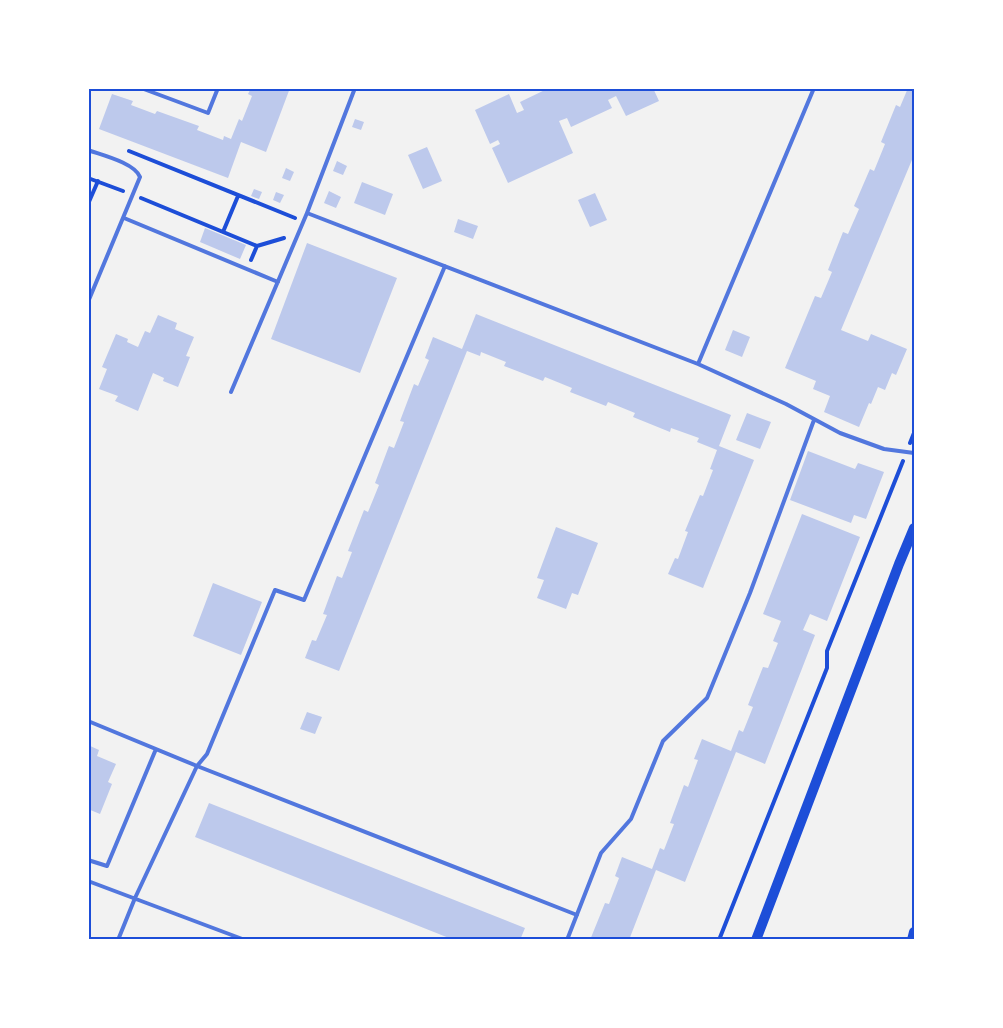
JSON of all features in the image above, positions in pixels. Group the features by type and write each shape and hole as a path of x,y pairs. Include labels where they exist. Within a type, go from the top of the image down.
{"main road":[{"path":"756,939 898,564 915,528"},
{"path":"912,939 915,932"}],"lane":[{"path":"141,88 208,113 218,88"},
{"path":"231,392 304,222 354,88"},
{"path":"698,364 814,88"},
{"path":"88,150 137,170 140,177 88,302"},
{"path":"307,213 698,364 786,404 840,433 884,448 915,453"},
{"path":"124,218 278,282"},
{"path":"118,939 196,766 207,754 275,590 304,600 445,266"},
{"path":"567,939 601,853 631,819 663,741 706,698 750,593 814,420"},
{"path":"88,721 196,766 577,915"},
{"path":"88,860 107,866 156,749"},
{"path":"88,881 244,939"}],"path":[{"path":"119,147 304,222"},
{"path":"88,178 257,246 299,233"},
{"path":"88,204 98,181"},
{"path":"223,232 238,196"},
{"path":"248,270 257,246"},
{"path":"719,939 827,668 827,651 915,433"}],"building":[{"path":"251,88 290,88 266,152 241,142 228,178 99,129 112,94 133,101 131,105 155,114 157,111 199,126 197,130 223,140 224,136 231,139 239,119 242,121 252,96 248,94"},
{"path":"549,88 565,88 566,91 571,88 653,88 659,101 626,116 616,96 608,100 612,108 571,127 567,118 559,121 573,153 508,183 492,148 500,144 498,140 490,144 475,110 509,94 517,113 524,110 520,102"},
{"path":"908,88 914,88 914,155 841,330 868,341 871,334 907,349 896,375 892,373 885,390 878,387 859,427 824,412 830,396 813,389 816,381 785,368 815,296 821,298 832,272 828,270 843,232 848,234 859,209 854,206 870,169 874,171 885,144 881,142 896,105 900,107"},
{"path":"355,119 364,122 361,130 352,127"},
{"path":"427,147 442,181 423,189 408,155"},
{"path":"337,161 347,166 343,175 333,171"},
{"path":"286,168 294,172 290,181 282,178"},
{"path":"362,182 393,194 385,215 354,203"},
{"path":"254,189 262,192 259,199 251,196"},
{"path":"329,191 341,197 336,208 324,203"},
{"path":"276,192 284,195 280,203 273,200"},
{"path":"595,193 607,220 590,227 578,200"},
{"path":"458,219 478,226 473,239 454,232"},
{"path":"205,228 246,245 240,259 200,242"},
{"path":"307,243 397,278 360,373 271,339"},
{"path":"476,314 731,415 719,446 754,460 703,588 668,574 675,558 678,559 688,532 685,531 700,495 703,496 713,470 710,469 717,450 697,442 699,438 671,428 670,432 633,417 635,413 608,402 606,406 570,392 572,388 545,377 543,381 504,366 506,362 481,352 480,356 467,351 339,671 305,658 312,640 316,641 327,615 323,614 337,576 342,578 352,552 348,551 364,510 368,512 379,485 375,483 389,446 394,448 404,422 400,421 414,384 418,386 429,360 425,358 433,337 462,349"},
{"path":"158,315 177,323 175,329 194,337 186,356 190,357 178,387 163,381 164,378 153,373 138,411 115,401 118,396 99,389 107,369 102,367 116,334 128,339 127,342 138,347 145,331 150,333"},
{"path":"733,330 750,337 742,357 725,350"},
{"path":"747,413 771,422 760,449 736,440"},
{"path":"808,451 855,469 858,463 884,472 866,519 854,515 851,523 790,500"},
{"path":"802,514 860,537 827,621 810,614 803,630 815,635 765,764 736,752 685,882 656,870 629,940 590,940 605,903 609,904 619,878 615,876 622,857 652,869 660,848 664,850 674,824 670,823 684,785 688,787 698,760 694,759 702,739 731,751 739,730 743,732 753,707 748,705 763,667 768,668 778,643 773,641 781,621 763,614"},
{"path":"556,527 598,543 578,595 572,593 566,609 537,598 544,580 537,578"},
{"path":"213,583 262,602 241,655 193,636"},
{"path":"307,712 322,717 315,734 300,729"},
{"path":"88,745 99,750 97,756 116,764 108,782 112,784 100,814 88,809"},
{"path":"209,803 525,928 520,940 454,940 195,837"}]}
